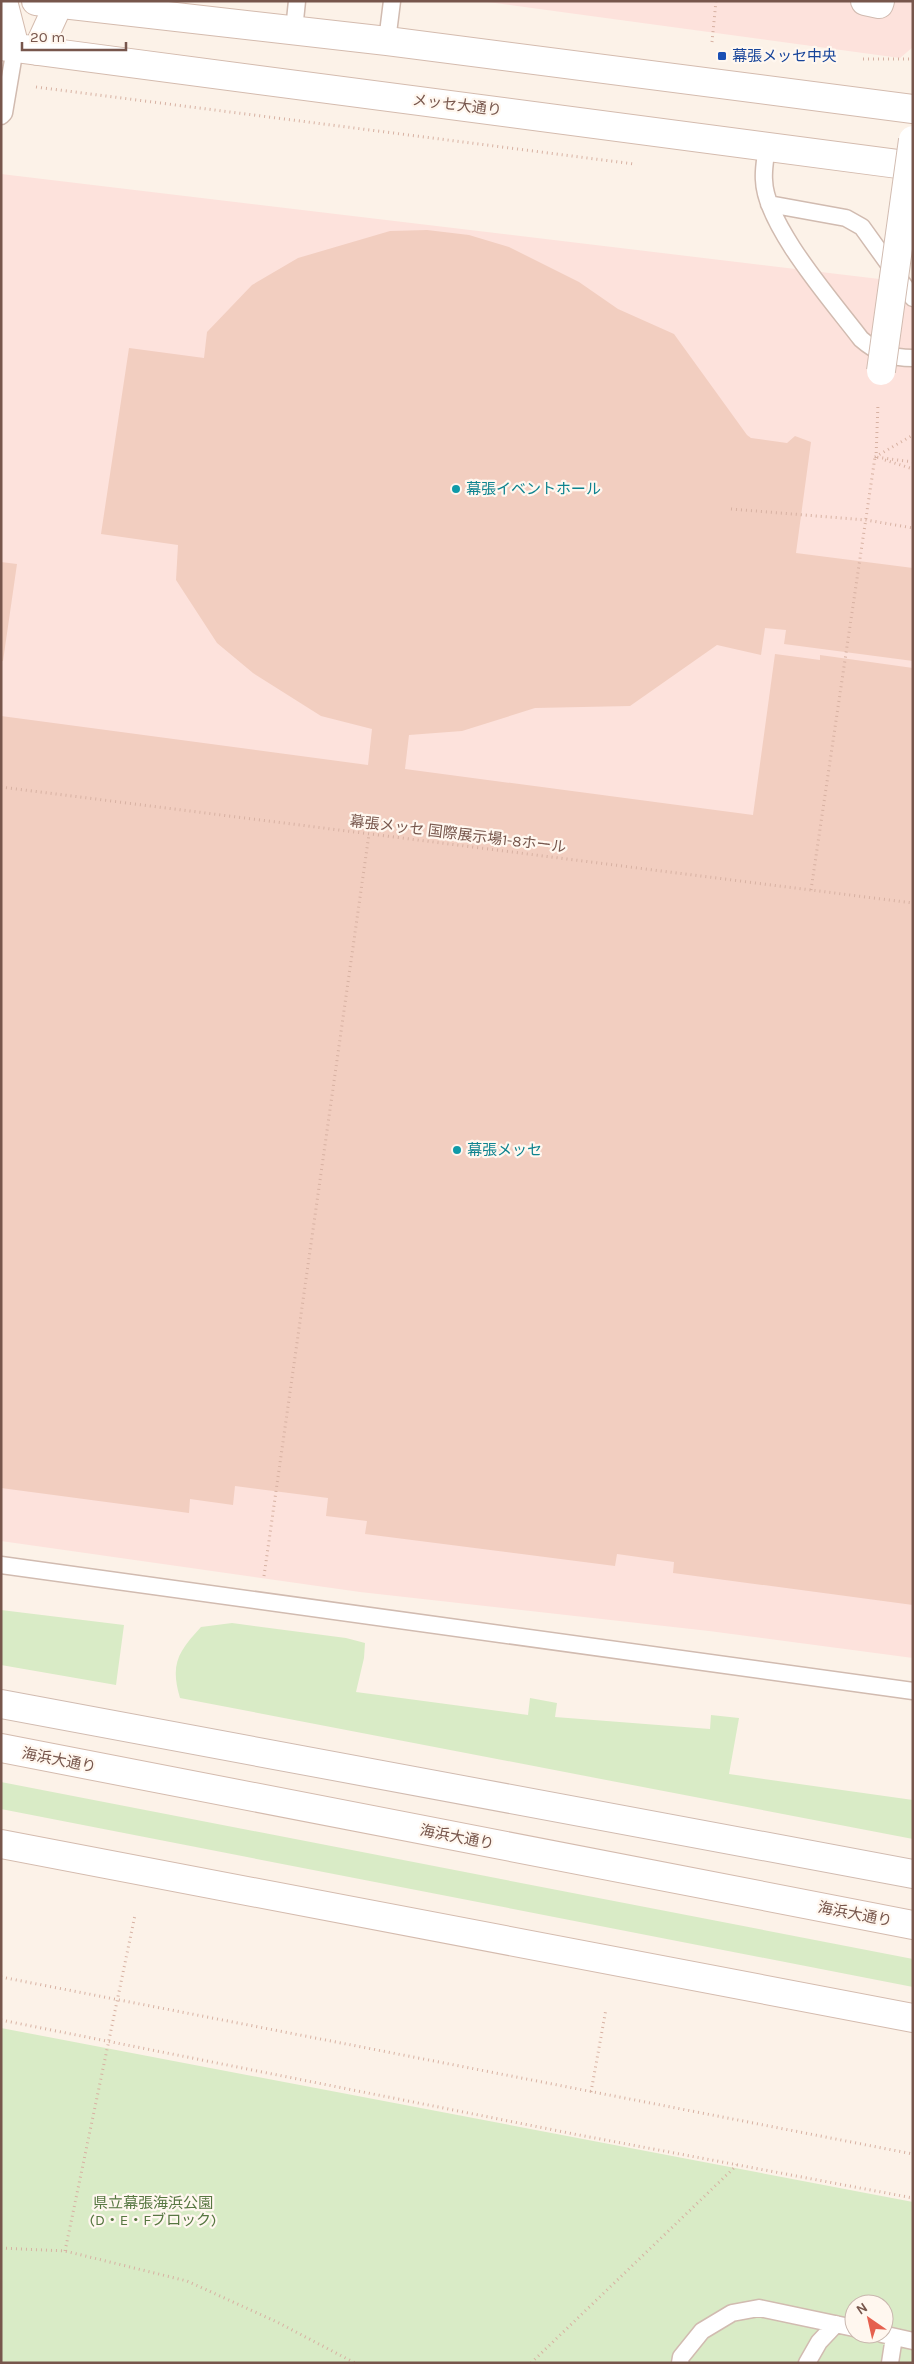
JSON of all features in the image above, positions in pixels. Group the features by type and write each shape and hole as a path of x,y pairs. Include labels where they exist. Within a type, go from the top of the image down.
{"street":[{"path":"3,1 18,48"},
{"path":"865,1 880,4 880,1"},
{"path":"18,48 52,2 387,41 913,109"},
{"name":"メッセ大通り","path":"18,48 767,145 913,166"},
{"path":"881,371 913,140"},
{"path":"1,1704 913,1874"},
{"name":"海浜大通り","path":"1,1748 913,1925"},
{"path":"1,1844 913,2018"}],"lane":[{"path":"294,30 297,1"},
{"path":"387,41 392,1"},
{"path":"1,116 4,113 18,48"},
{"path":"767,145 764,181 769,204 790,245 860,339 874,350 885,355 913,358"},
{"path":"769,204 846,218 862,227 913,298"},
{"path":"1,1565 913,1692"},
{"path":"680,2363 681,2357 702,2331 732,2313 759,2308 844,2326"},
{"path":"807,2363 819,2342 836,2324"},
{"path":"894,2336 913,2341"},
{"path":"889,2344 890,2363"}],"path":[{"path":"712,42 716,1"},
{"path":"863,59 913,59"},
{"path":"11,84 635,164"},
{"path":"810,890 875,457 881,371"},
{"path":"875,457 913,435"},
{"path":"875,457 913,462"},
{"path":"875,457 913,469"},
{"path":"731,509 866,520 913,528"},
{"name":"幕張メッセ 国際展示場1-8ホール","path":"1,787 913,903"},
{"path":"261,1601 369,834"},
{"path":"65,2251 135,1915"},
{"path":"1,1977 913,2154"},
{"path":"591,2092 606,2009"},
{"path":"1,2020 579,2135 913,2198"},
{"path":"531,2363 737,2164"},
{"path":"1,2248 65,2251 187,2281 277,2322 355,2363"}],"shaded area":[{"path":"481,1 913,1 913,47 900,58"},
{"name":"幕張メッセ","path":"1,174 913,283 913,1658 709,1631 360,1592 1,1541"}],"green space":[{"path":"1,1610 124,1625 116,1685 1,1665"},
{"path":"232,1623 346,1638 365,1643 364,1658 356,1692 528,1715 530,1698 557,1703 555,1717 710,1729 711,1715 739,1718 729,1774 913,1800 913,1839 180,1698 176,1667 182,1651 201,1627"},
{"path":"1,1782 913,1959 913,1987 1,1809"},
{"name":"県立幕張海浜公園 (D・E・Fブロック)","path":"1,2028 913,2202 913,2363 1,2363"}],"building":[{"name":"幕張メッセ","path":"427,230 469,235 509,247 579,282 618,309 674,334 747,435 751,438 787,443 795,436 811,442 796,553 913,568 913,661 784,644 786,630 765,628 761,655 717,645 630,706 535,708 462,731 409,735 405,769 753,815 775,654 820,660 820,655 913,668 913,1605 673,1573 674,1562 617,1554 615,1566 365,1534 367,1521 326,1516 328,1498 235,1486 233,1505 190,1499 189,1513 1,1488 1,716 368,765 372,729 321,716 253,673 217,643 176,580 178,545 101,534 129,348 204,358 207,332 252,285 298,258 390,231"},
{"path":"1,562 17,564 3,661 1,661"}],"place":[{"name":"幕張メッセ中央","path":"722,56"},
{"name":"幕張イベントホール","path":"456,489"},
{"name":"幕張メッセ","path":"457,1150"}]}
